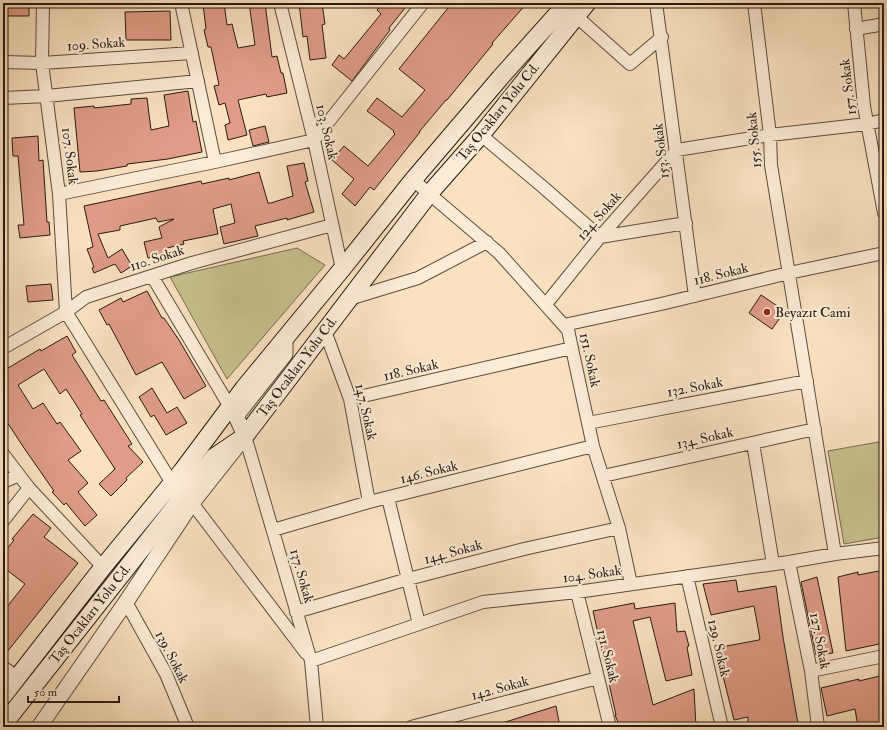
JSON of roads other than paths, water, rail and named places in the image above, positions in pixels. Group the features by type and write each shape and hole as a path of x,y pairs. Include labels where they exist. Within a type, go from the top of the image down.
{"main road":[{"name":"Taş Ocakları Yolu Cd.","path":"3,696 230,407 413,180 500,78 571,10 587,3"},
{"name":"Taş Ocakları Yolu Cd.","path":"3,725 214,457 245,436 429,194 481,135 571,10"}],"street":[{"name":"107. Sokak","path":"43,3 42,63 60,194 66,312"},
{"path":"181,3 215,162"},
{"name":"103. Sokak","path":"280,3 314,140 342,269"},
{"path":"60,194 314,140 423,3"},
{"name":"153. Sokak","path":"656,3 662,37 696,296"},
{"name":"155. Sokak","path":"754,3 770,135 771,166 835,554"},
{"name":"157. Sokak","path":"854,3 864,106 884,213"},
{"path":"571,10 630,64 662,37"},
{"path":"856,29 884,24"},
{"name":"109. Sokak","path":"3,62 42,63 192,53"},
{"path":"3,98 47,96 198,81"},
{"path":"677,150 770,135 867,124 884,120"},
{"path":"481,135 600,237 686,223"},
{"name":"124. Sokak","path":"546,304 600,237 677,150"},
{"name":"151. Sokak","path":"413,180 499,253 568,330 593,446 619,528 631,584"},
{"name":"110. Sokak","path":"3,348 66,312 86,297 192,263 332,225"},
{"path":"349,299 418,278 487,242"},
{"name":"118. Sokak","path":"564,325 696,296 789,273 884,253"},
{"path":"152,276 230,407"},
{"path":"66,312 172,482"},
{"name":"147. Sokak","path":"325,331 350,399 369,502"},
{"path":"39,727 126,602 192,503 245,436 236,416 285,354 285,338"},
{"name":"118. Sokak","path":"350,399 572,348"},
{"name":"132. Sokak","path":"588,423 807,381"},
{"name":"134. Sokak","path":"603,476 815,429"},
{"name":"137. Sokak","path":"245,436 274,530 296,612 311,660 317,727"},
{"path":"753,443 773,564"},
{"name":"146. Sokak","path":"274,530 369,502 593,446"},
{"path":"3,454 29,488 103,567"},
{"path":"3,482 18,475"},
{"path":"3,521 29,488"},
{"path":"388,498 419,624"},
{"path":"192,503 311,660"},
{"name":"144. Sokak","path":"296,612 408,579 524,549 619,528"},
{"name":"104. Sokak","path":"311,660 483,602 577,592 884,548"},
{"name":"127. Sokak","path":"789,562 811,671 818,727"},
{"name":"129. Sokak","path":"687,576 722,727"},
{"name":"131. Sokak","path":"577,592 610,727"},
{"name":"139. Sokak","path":"126,602 166,674 188,727"},
{"path":"811,671 884,656"},
{"path":"3,667 18,678"},
{"name":"142. Sokak","path":"410,727 598,678"}],"place":[{"name":"Beyazıt Cami","path":"767,312"}]}
